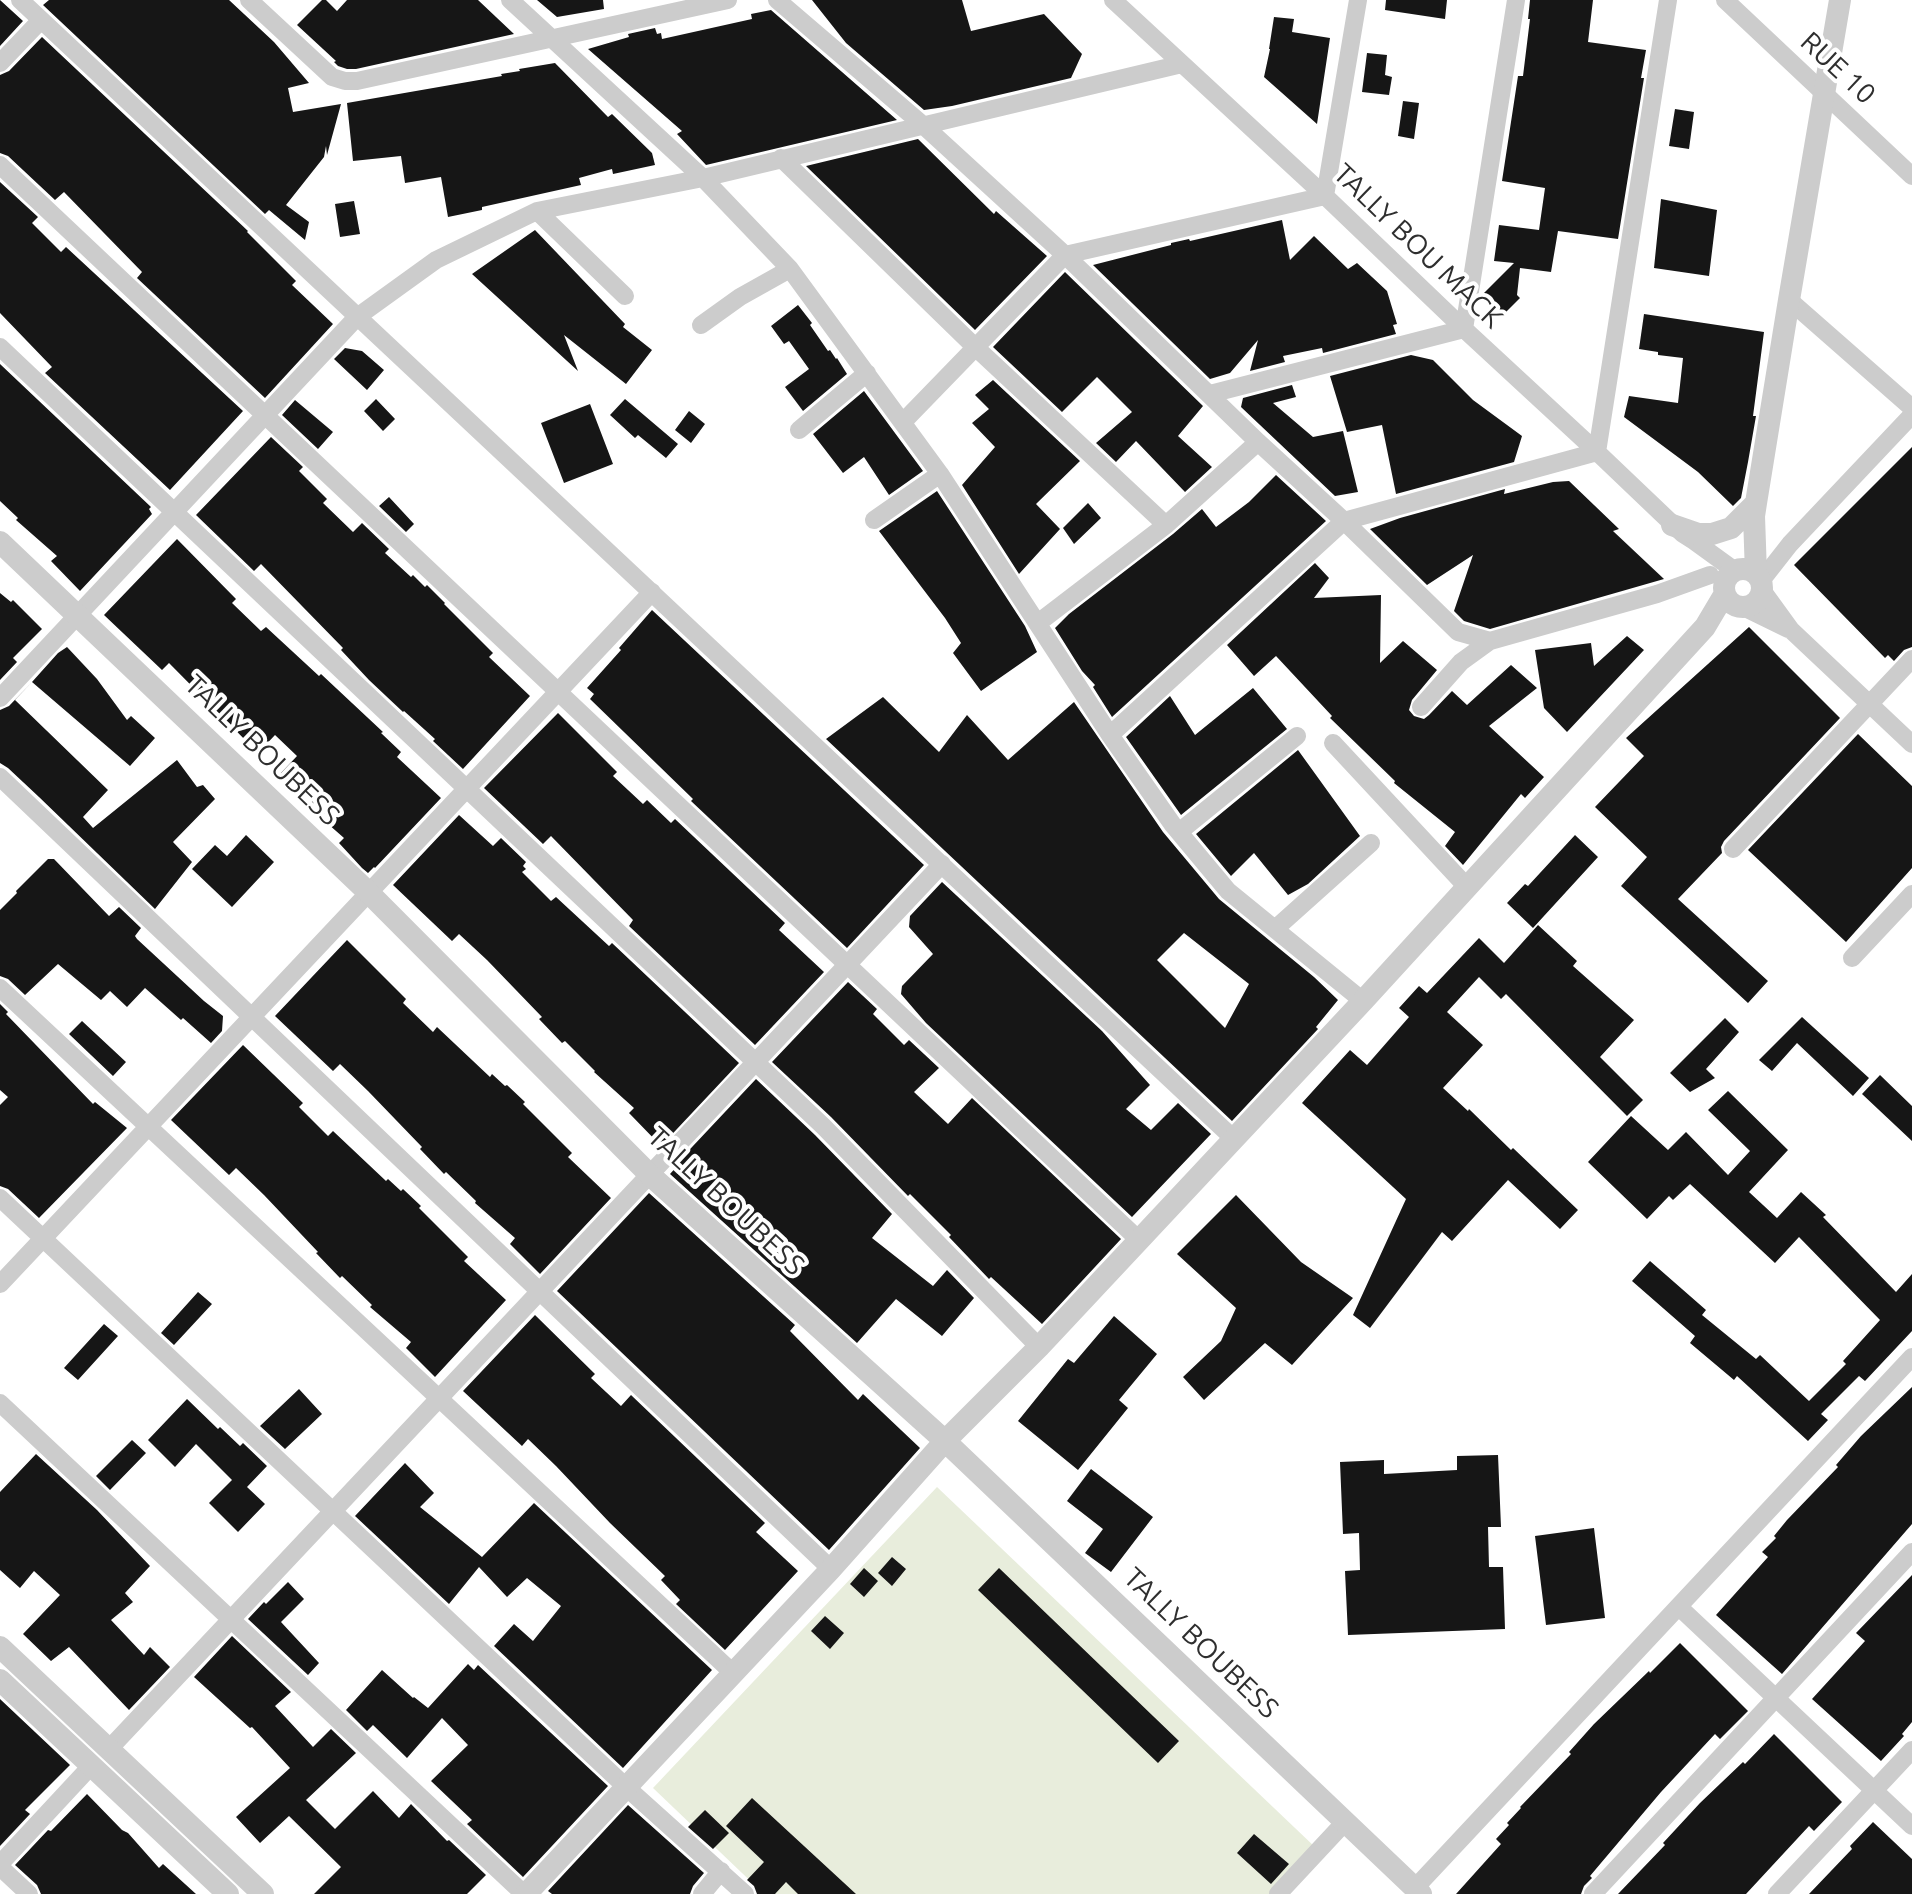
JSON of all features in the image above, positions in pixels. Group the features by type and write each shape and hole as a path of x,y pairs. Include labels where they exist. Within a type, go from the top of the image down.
{"street":[{"path":"20,0 1234,1139"},
{"path":"249,0 332,77 345,81 357,81 728,0"},
{"path":"510,0 703,178 790,269 940,474 1110,735 1179,832 1228,891 1363,1001"},
{"path":"777,0 923,125 1065,255 1458,632 1490,641"},
{"name":"TALLY BOU MACK","path":"1113,0 1678,530 1694,541 1912,744"},
{"path":"903,422 1065,255 1325,196 1358,0"},
{"path":"1210,394 1464,329 1516,0"},
{"path":"1110,735 1344,521 1597,452 1668,0"},
{"name":"RUE 10","path":"1725,0 1911,173"},
{"path":"1739,586 1755,510 1840,0"},
{"path":"0,63 41,20"},
{"path":"0,698 357,317 436,260 537,211 703,178 1182,64"},
{"path":"781,158 976,348 1166,525"},
{"path":"0,165 1139,1240"},
{"path":"537,211 625,296"},
{"path":"701,325 740,297 790,269"},
{"path":"1789,300 1912,408"},
{"path":"0,347 823,1126 1039,1347"},
{"path":"799,430 867,373"},
{"path":"0,1403 525,1894 831,1569 945,1441 1039,1347 1363,1001 1739,586 1790,544 1912,415"},
{"path":"1038,623 1166,525 1258,442"},
{"path":"874,520 940,474"},
{"path":"1678,530 1712,534 1731,528 1755,510"},
{"name":"TALLY BOUBESS","path":"0,542 369,893 650,1175 945,1441 1418,1891"},
{"path":"1421,707 1461,662 1490,641 1657,594 1739,586"},
{"path":"0,1284 652,592"},
{"path":"1733,849 1912,659"},
{"path":"1179,832 1297,736"},
{"path":"1333,743 1467,887"},
{"path":"0,777 831,1569"},
{"path":"1275,929 1371,843"},
{"path":"109,1749 942,864"},
{"path":"1852,958 1912,894"},
{"path":"0,988 733,1673"},
{"path":"0,1198 626,1787 745,1894"},
{"path":"1418,1891 1912,1357"},
{"path":"1593,1894 1912,1552"},
{"path":"1679,1607 1912,1826"},
{"path":"0,1647 263,1894"},
{"path":"0,1680 228,1894"},
{"path":"1777,1894 1912,1750"},
{"path":"29,1894 0,1865 91,1766"},
{"path":"1278,1894 1345,1822"},
{"path":"702,1894 721,1871"}],"green space":[{"path":"937,1487 1316,1848 1273,1894 764,1894 653,1788"}],"building":[{"path":"0,0 23,21 0,46"},
{"path":"49,0 229,0 274,42 309,83 288,88 293,112 341,104 327,155 326,146 324,157 286,205 309,222 305,240 269,210 265,214 43,5"},
{"path":"322,0 337,11 347,0 478,0 514,34 347,69 338,66 297,25"},
{"path":"537,0 603,0 604,9 557,17"},
{"path":"812,0 962,0 971,31 1044,14 1082,54 1071,78 924,110 846,43"},
{"path":"1386,0 1447,0 1445,19 1385,10"},
{"path":"1530,0 1593,0 1588,42 1646,50 1641,78 1644,78 1618,239 1558,231 1551,272 1520,268 1517,295 1520,298 1502,316 1481,297 1514,263 1494,261 1499,225 1539,230 1545,188 1502,181 1518,76 1523,76"},
{"path":"771,10 897,120 706,165 677,134 682,131 588,49 655,28 662,39 752,19 751,14"},
{"path":"1274,17 1294,19 1292,32 1330,38 1317,124 1264,77"},
{"path":"42,37 248,231 296,281 292,285 333,324 265,398 137,278 142,272 64,192 55,200 8,156 0,153 0,75 9,71"},
{"path":"1367,53 1387,55 1385,75 1392,77 1389,95 1362,92"},
{"path":"555,63 608,117 612,114 652,153 655,165 613,174 612,169 579,178 581,185 448,217 441,177 405,183 401,156 353,161 347,103 502,76 519,69"},
{"path":"1403,101 1419,103 1414,139 1398,136"},
{"path":"1675,109 1694,112 1689,149 1669,146"},
{"path":"918,139 994,214 996,211 1047,256 975,330 806,166"},
{"path":"0,182 38,217 32,223 61,252 66,247 243,411 170,490 45,373 52,367 0,313"},
{"path":"1661,199 1717,210 1709,276 1654,268"},
{"path":"354,201 360,234 340,237 335,204"},
{"path":"1282,220 1290,260 1314,236 1348,269 1357,263 1387,291 1397,324 1393,325 1396,334 1323,353 1322,348 1283,356 1285,362 1250,371 1258,340 1230,373 1210,379 1093,265 1171,243"},
{"path":"535,230 625,324 623,327 652,350 626,384 564,335 578,371 472,274"},
{"path":"1065,272 1203,406 1178,436 1212,467 1185,492 1136,441 1116,462 1096,443 1132,412 1097,377 1062,412 993,347"},
{"path":"798,305 847,374 803,411 785,387 809,369 789,341 784,344 771,326"},
{"path":"1644,314 1764,332 1748,462 1741,498 1733,506 1698,472 1624,417 1629,396 1678,403 1683,358 1639,349"},
{"path":"345,348 362,351 384,370 367,390 334,359"},
{"path":"1411,355 1433,360 1473,400 1522,436 1514,462 1396,494 1382,425 1347,432 1330,376"},
{"path":"0,364 151,507 152,514 80,591 51,561 57,556 16,520 18,518 0,501"},
{"path":"993,380 1080,461 1036,504 1060,529 1019,574 962,485 995,447 972,423 989,409 975,395"},
{"path":"1292,385 1296,397 1273,403 1313,437 1343,431 1358,492 1335,496 1241,407 1243,398"},
{"path":"864,391 923,471 889,495 864,457 843,473 813,434"},
{"path":"376,399 395,419 383,431 364,411"},
{"path":"625,399 678,444 666,458 638,435 635,438 610,415"},
{"path":"295,400 333,432 318,449 282,415"},
{"path":"590,404 613,464 564,483 541,423"},
{"path":"689,411 705,424 691,443 675,430"},
{"path":"271,437 303,467 299,471 327,499 323,503 353,532 362,523 389,549 385,553 411,577 413,575 425,587 427,585 493,653 489,657 530,696 463,769 433,741 435,739 369,680 341,650 343,648 261,564 254,571 196,515"},
{"path":"1912,447 1912,647 1904,650 1894,661 1888,655 1885,658 1794,565"},
{"path":"1276,475 1326,521 1112,717 1093,687 1095,685 1082,671 1055,628 1202,509 1216,527 1249,502"},
{"path":"1569,481 1619,529 1613,531 1664,579 1490,629 1464,621 1454,611 1473,555 1427,585 1370,529 1505,489 1504,494"},
{"path":"937,491 1025,626 1037,652 981,691 953,653 961,643 879,531"},
{"path":"389,497 414,524 406,532 379,506"},
{"path":"1088,503 1101,518 1074,544 1063,528"},
{"path":"177,539 236,599 232,603 261,631 266,627 319,676 321,674 383,732 401,752 397,757 441,798 368,873 339,843 344,838 303,802 305,800 279,775 297,756 275,735 258,753 169,663 162,670 104,615"},
{"path":"1315,563 1329,578 1314,598 1381,595 1380,663 1403,641 1437,670 1412,700 1409,710 1414,716 1424,719 1452,691 1467,705 1511,665 1537,688 1489,726 1544,777 1525,798 1521,794 1463,865 1445,846 1455,832 1394,783 1330,718 1332,716 1276,656 1254,676 1227,645"},
{"path":"0,593 11,602 13,600 42,629 13,658 17,662 0,680"},
{"path":"652,610 924,865 847,948 691,801 693,799 590,699 594,694 587,688"},
{"path":"1749,627 1840,718 1724,841 1722,853 1678,899 1768,981 1748,1003 1621,886 1647,857 1595,807 1644,756 1626,738"},
{"path":"1627,636 1644,650 1567,732 1544,708 1535,650 1591,643 1594,666"},
{"path":"67,647 97,679 127,720 131,716 155,738 130,766 32,682"},
{"path":"32,682 15,700 108,790 83,817 93,828 177,760 197,787 203,785 215,799 173,842 192,862 155,909 0,763 0,710 9,706"},
{"path":"1253,688 1287,729 1181,815 1126,737 1170,696 1195,735"},
{"path":"883,697 939,752 967,715 1008,760 1074,702 1163,832 1219,899 1338,1000 1316,1027 1318,1029 1232,1121 826,739","holes":["1184,933 1249,984 1225,1028 1157,960"]},
{"path":"558,713 617,772 613,776 643,804 647,800 671,823 675,819 785,923 779,930 824,972 755,1045 629,926 633,920 551,836 543,844 484,788"},
{"path":"1858,734 1912,786 1912,868 1846,942 1748,850"},
{"path":"1298,750 1360,836 1308,884 1288,895 1254,853 1231,876 1196,834"},
{"path":"459,815 493,846 501,838 526,862 523,866 526,869 522,872 551,901 556,897 609,946 612,943 739,1063 661,1146 629,1113 634,1108 565,1041 562,1043 539,1019 542,1017 487,960 459,934 452,941 393,885"},
{"path":"246,835 274,862 232,907 192,869 215,845 227,856"},
{"path":"1575,835 1598,857 1533,928 1507,903 1525,884 1528,886"},
{"path":"48,859 54,859 109,916 119,907 141,928 135,936 137,939 223,1016 222,1031 211,1043 145,988 127,1007 110,991 101,1000 58,964 25,995 8,979 0,976 0,910"},
{"path":"942,882 1102,1031 1150,1085 1126,1109 1151,1130 1178,1103 1211,1134 1132,1217 926,1023 901,994 902,986 933,954 909,927 910,916"},
{"path":"1538,925 1577,961 1573,966 1634,1020 1600,1057 1643,1100 1627,1116 1506,994 1501,999 1479,977 1447,1012 1483,1045 1443,1088 1511,1150 1513,1148 1578,1210 1560,1229 1508,1180 1452,1241 1442,1232 1370,1328 1353,1315 1406,1199 1302,1103 1350,1050 1367,1065 1409,1017 1399,1008 1419,986 1427,993 1479,938 1504,963"},
{"path":"347,940 406,999 403,1003 433,1032 437,1027 490,1077 492,1074 525,1102 523,1104 572,1153 568,1157 611,1198 540,1274 510,1244 515,1238 446,1172 444,1174 368,1091 340,1064 333,1071 275,1016"},
{"path":"848,982 877,1009 873,1014 904,1045 909,1040 939,1068 914,1092 948,1124 972,1098 1121,1239 1042,1324 991,1277 989,1279 910,1194 908,1196 772,1062"},
{"path":"0,1004 8,1012 6,1014 93,1104 95,1102 127,1128 39,1218 8,1189 0,1186 0,1105 8,1097 0,1090"},
{"path":"1802,1017 1869,1078 1853,1096 1797,1043 1772,1071 1759,1060"},
{"path":"1725,1018 1739,1032 1706,1069 1715,1078 1690,1092 1670,1073"},
{"path":"82,1021 126,1062 113,1076 69,1034"},
{"path":"243,1045 303,1103 299,1107 328,1136 333,1131 386,1181 388,1179 401,1191 403,1189 421,1206 419,1208 468,1257 464,1261 506,1300 435,1377 406,1348 411,1342 370,1307 372,1305 342,1276 340,1278 264,1195 236,1168 229,1175 171,1120"},
{"path":"1880,1075 1912,1106 1912,1141 1862,1094"},
{"path":"756,1079 892,1214 872,1238 933,1286 947,1270 974,1298 942,1336 896,1299 857,1343 670,1174"},
{"path":"1728,1091 1788,1150 1749,1192 1777,1218 1801,1192 1896,1292 1912,1274 1912,1331 1865,1381 1859,1376 1821,1414 1828,1420 1808,1441 1737,1376 1734,1380 1690,1343 1695,1336 1632,1281 1650,1261 1706,1310 1702,1315 1756,1359 1760,1355 1809,1401 1846,1364 1843,1361 1880,1320 1799,1237 1775,1263 1690,1184 1673,1200 1669,1196 1647,1219 1588,1162 1631,1116 1668,1150 1686,1132 1728,1175 1750,1151 1708,1110"},
{"path":"649,1193 795,1325 790,1331 858,1400 863,1394 920,1448 829,1550 557,1291"},
{"path":"1236,1195 1301,1262 1353,1298 1292,1365 1265,1343 1204,1400 1183,1377 1221,1341 1236,1308 1177,1254"},
{"path":"198,1292 212,1304 174,1345 161,1333"},
{"path":"535,1315 595,1374 591,1378 621,1406 631,1395 765,1523 756,1532 798,1571 725,1650 676,1604 680,1600 661,1580 665,1576 556,1466 528,1439 522,1446 463,1391"},
{"path":"1114,1316 1157,1354 1119,1400 1128,1408 1078,1470 1018,1421 1068,1359 1074,1363"},
{"path":"104,1324 118,1336 78,1380 64,1368"},
{"path":"1912,1387 1912,1524 1782,1674 1716,1615 1768,1557 1762,1552 1776,1538 1774,1536 1787,1520 1838,1467 1836,1465 1861,1436"},
{"path":"299,1389 322,1414 285,1449 260,1426"},
{"path":"187,1399 218,1429 220,1427 240,1446 243,1443 267,1466 247,1487 265,1504 238,1532 209,1503 232,1480 196,1444 175,1467 148,1440"},
{"path":"132,1440 146,1453 110,1490 96,1476"},
{"path":"36,1454 97,1510 150,1566 125,1593 133,1602 111,1620 144,1655 150,1647 170,1667 129,1710 69,1647 51,1661 23,1634 60,1595 34,1571 20,1588 0,1570 0,1492"},
{"path":"1498,1455 1501,1527 1488,1527 1489,1567 1503,1567 1505,1629 1348,1635 1345,1571 1360,1570 1359,1533 1343,1534 1340,1462 1384,1460 1384,1474 1457,1470 1457,1456"},
{"path":"405,1463 434,1493 420,1507 482,1557 534,1503 712,1670 623,1768 494,1646 514,1624 533,1641 561,1606 527,1578 507,1597 479,1567 449,1604 355,1516"},
{"path":"1091,1469 1153,1517 1111,1572 1085,1553 1103,1529 1067,1501"},
{"path":"1594,1528 1605,1618 1546,1625 1535,1536"},
{"path":"892,1557 906,1569 892,1586 878,1573"},
{"path":"864,1568 878,1581 864,1597 850,1584"},
{"path":"999,1568 1179,1741 1158,1763 978,1590"},
{"path":"1912,1575 1912,1722 1902,1734 1904,1736 1881,1761 1812,1699 1865,1641 1856,1633"},
{"path":"288,1582 304,1599 281,1622 319,1663 308,1675 248,1619"},
{"path":"825,1616 844,1633 830,1649 811,1631"},
{"path":"232,1636 291,1692 275,1706 313,1747 331,1729 356,1753 306,1800 335,1829 373,1791 399,1818 411,1804 486,1875 467,1894 314,1894 341,1867 289,1816 260,1843 236,1817 290,1768 252,1727 194,1677"},
{"path":"1680,1643 1748,1711 1720,1739 1715,1734 1661,1792 1590,1876 1592,1878 1581,1894 1456,1894 1501,1844 1496,1839 1509,1825 1507,1823 1571,1754 1569,1752 1594,1724"},
{"path":"468,1664 474,1670 478,1665 608,1786 523,1877 467,1824 472,1820 431,1781 468,1745 442,1718 407,1758 373,1725 367,1731 346,1710 382,1670 428,1708"},
{"path":"0,1699 70,1765 25,1810 30,1814 0,1846"},
{"path":"1774,1734 1842,1802 1814,1831 1809,1826 1746,1894 1618,1894 1700,1803"},
{"path":"87,1794 159,1868 163,1864 196,1894 41,1894 37,1885 15,1865"},
{"path":"752,1798 856,1894 798,1894 786,1882 775,1894 757,1894 747,1880 764,1862 726,1826"},
{"path":"628,1805 704,1873 690,1894 552,1894 548,1891"},
{"path":"705,1810 729,1833 713,1849 688,1827"},
{"path":"1873,1822 1912,1859 1912,1894 1809,1894 1852,1849 1850,1846"},
{"path":"1254,1834 1289,1864 1271,1884 1237,1853"}]}
